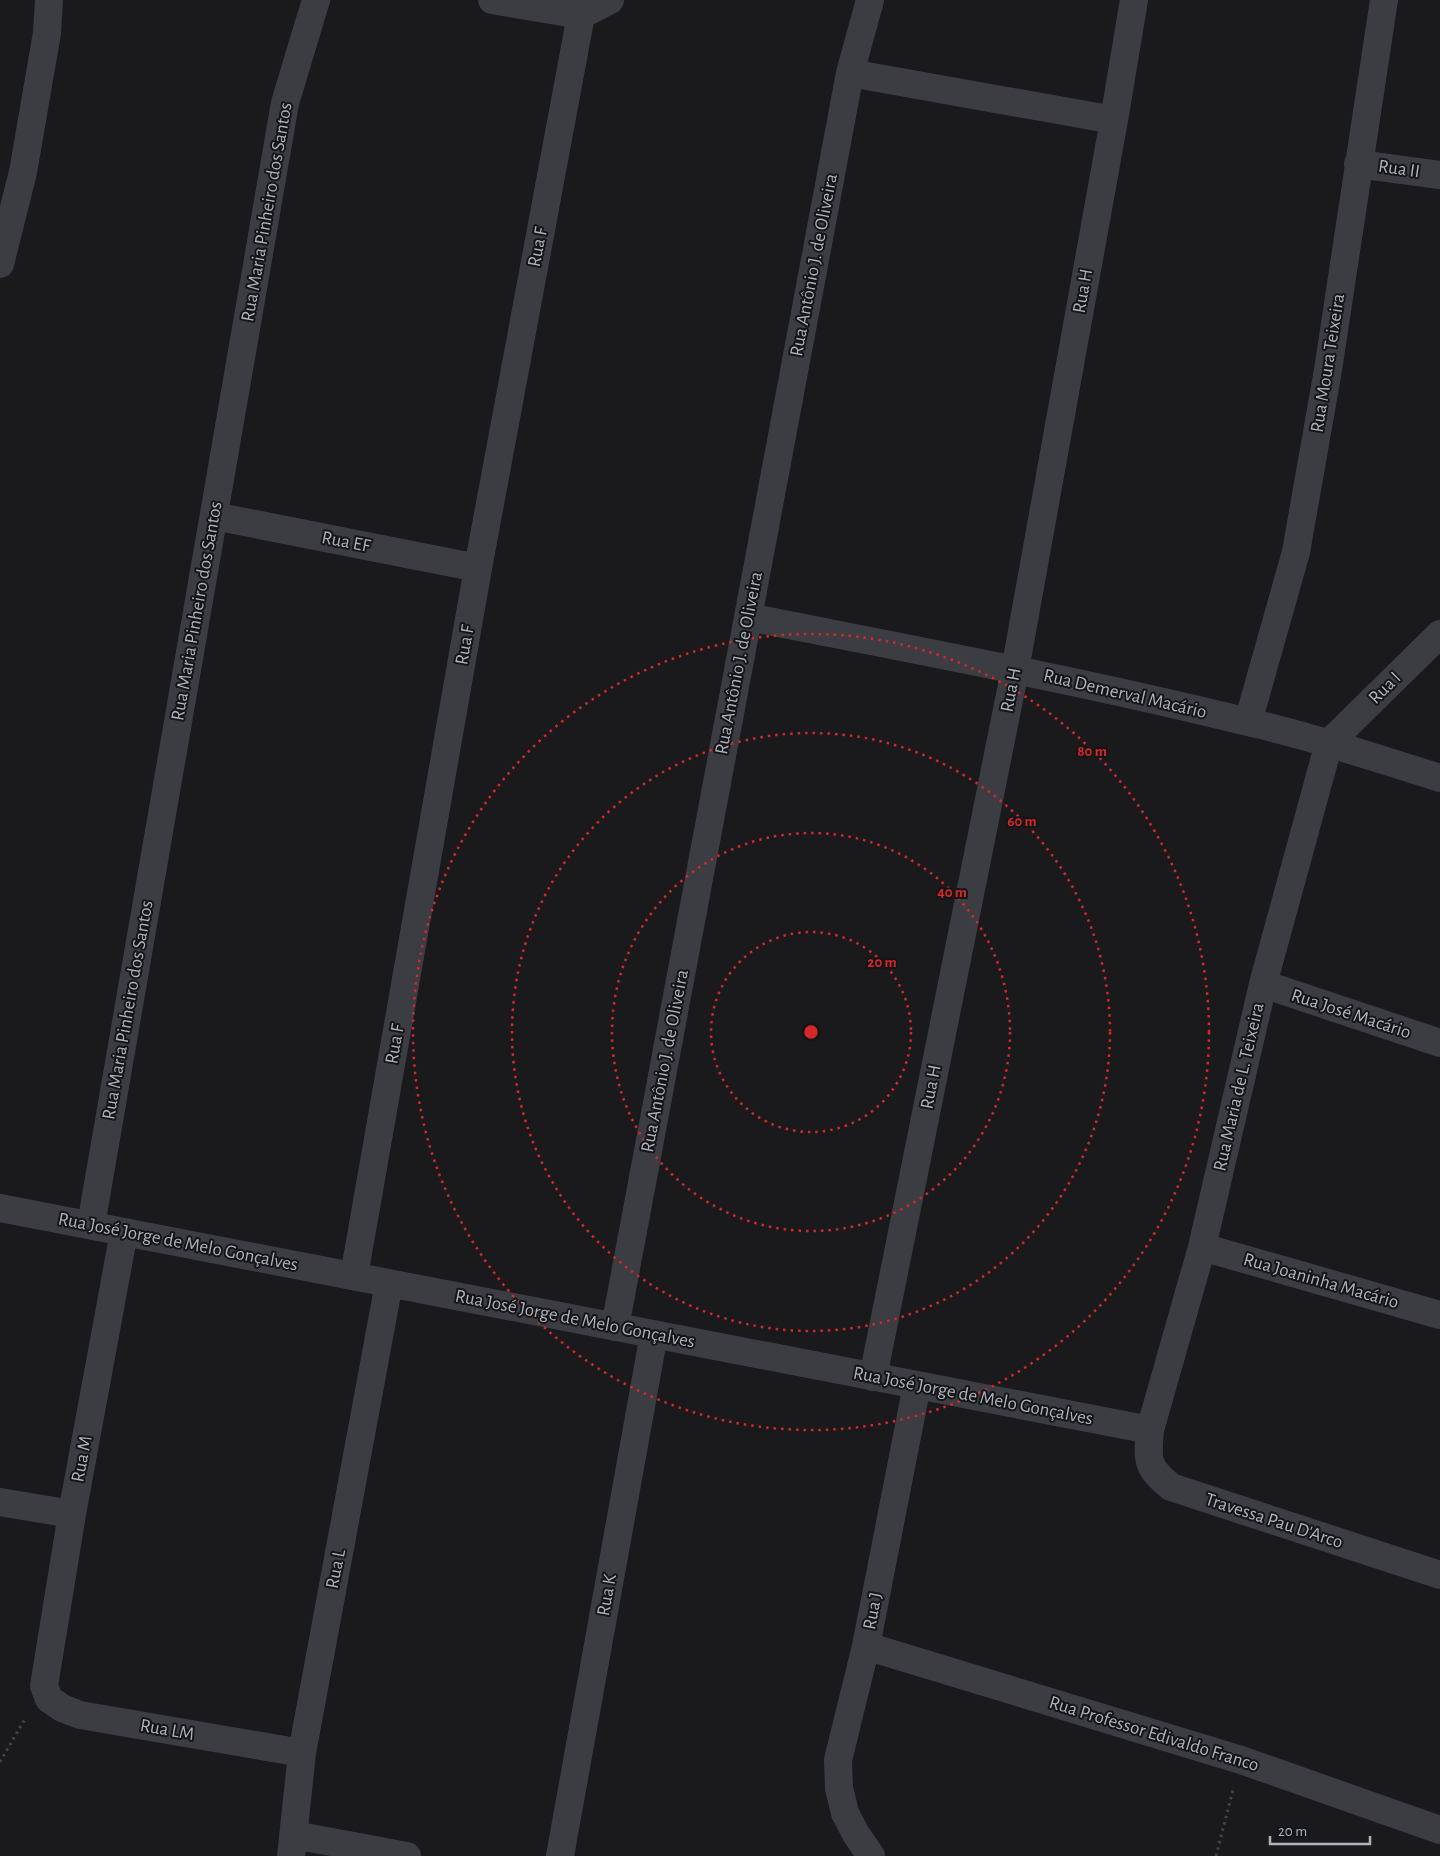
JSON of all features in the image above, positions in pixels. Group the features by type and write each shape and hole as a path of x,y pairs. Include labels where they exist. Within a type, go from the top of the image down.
{"street":[{"path":"0,264 23,172 48,33 49,0"},
{"name":"Rua Maria Pinheiro dos Santos","path":"91,1225 286,103 316,0"},
{"path":"492,0 581,15 610,0"},
{"name":"Rua Antônio J. de Oliveira","path":"615,1327 850,73 870,0"},
{"name":"Rua H","path":"873,1376 1015,670 1134,0"},
{"name":"Rua Moura Teixeira","path":"1248,722 1296,552 1328,370 1384,0"},
{"name":"Rua F","path":"354,1276 478,568 581,15"},
{"path":"850,73 1114,120"},
{"name":"Rua II","path":"1358,164 1440,175"},
{"name":"Rua EF","path":"214,516 478,568"},
{"name":"Rua Demerval Macário","path":"748,617 1015,670 1248,722 1329,743 1440,778"},
{"name":"Rua I","path":"1329,743 1440,634"},
{"name":"Rua Maria de L. Teixeira","path":"1150,1430 1202,1247 1263,984 1329,743"},
{"name":"Rua José Macário","path":"1263,984 1440,1043"},
{"name":"Rua José Jorge de Melo Gonçalves","path":"0,1208 1150,1430"},
{"name":"Rua M","path":"44,1686 72,1514 124,1232"},
{"name":"Rua Joaninha Macário","path":"1202,1247 1440,1314"},
{"name":"Rua L","path":"293,1846 302,1754 389,1283"},
{"name":"Rua K","path":"560,1856 654,1334"},
{"name":"Rua J","path":"864,1845 845,1813 839,1788 838,1760 866,1646 917,1386"},
{"name":"Travessa Pau D'Arco","path":"1150,1430 1148,1454 1154,1472 1171,1487 1440,1575"},
{"path":"0,1502 72,1514"},
{"name":"Rua Professor Edivaldo Franco","path":"866,1646 1241,1760 1440,1830"},
{"name":"Rua LM","path":"44,1686 49,1699 62,1708 80,1715 302,1754"},
{"path":"293,1846 407,1856"}],"path":[{"path":"0,1762 44,1686"},
{"path":"1216,1856 1241,1760"}]}
